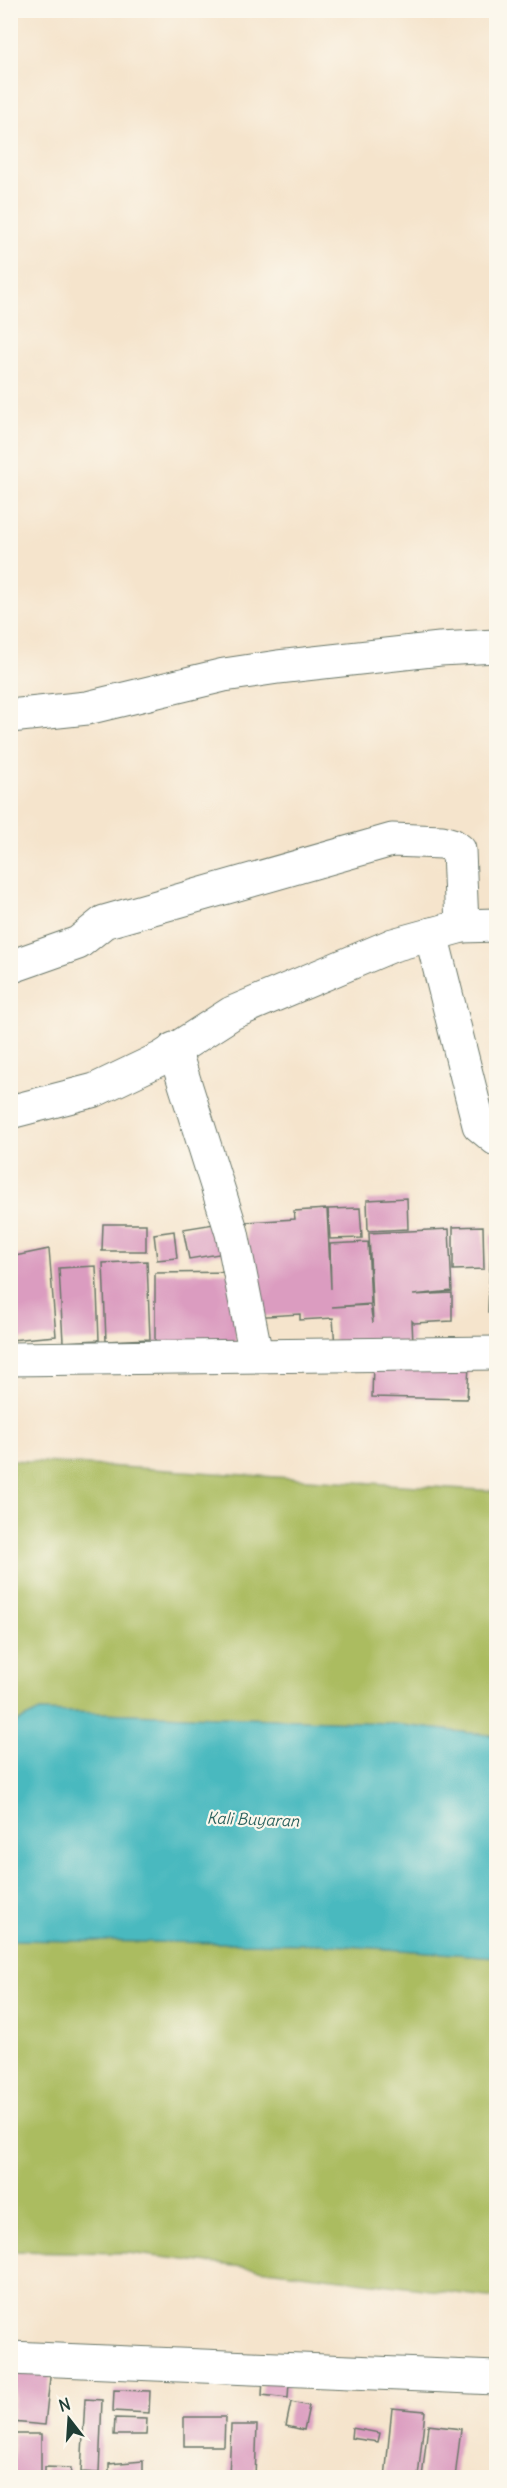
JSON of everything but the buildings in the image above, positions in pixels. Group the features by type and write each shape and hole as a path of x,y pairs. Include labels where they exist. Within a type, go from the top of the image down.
{"street":[{"path":"10,716 87,708 225,675 278,666 440,649 496,646"},
{"path":"10,967 78,943 104,922 392,840 442,842 459,850 462,926"},
{"path":"10,1112 94,1090 162,1058 232,1012 393,945 462,926 496,925"},
{"path":"431,934 479,1125 496,1138"},
{"path":"174,1049 232,1233 255,1355"},
{"path":"10,1359 496,1353"},
{"path":"10,2358 496,2378"}],"green space":[{"path":"11,1460 496,1491 496,1736 385,1723 40,1711 11,1725"},
{"path":"11,1940 320,1944 496,1957 496,2298 128,2253 11,2251"}],"water":[{"name":"Kali Buyaran","path":"40,1711 385,1723 496,1736 496,1957 320,1944 11,1940 11,1725"}]}
